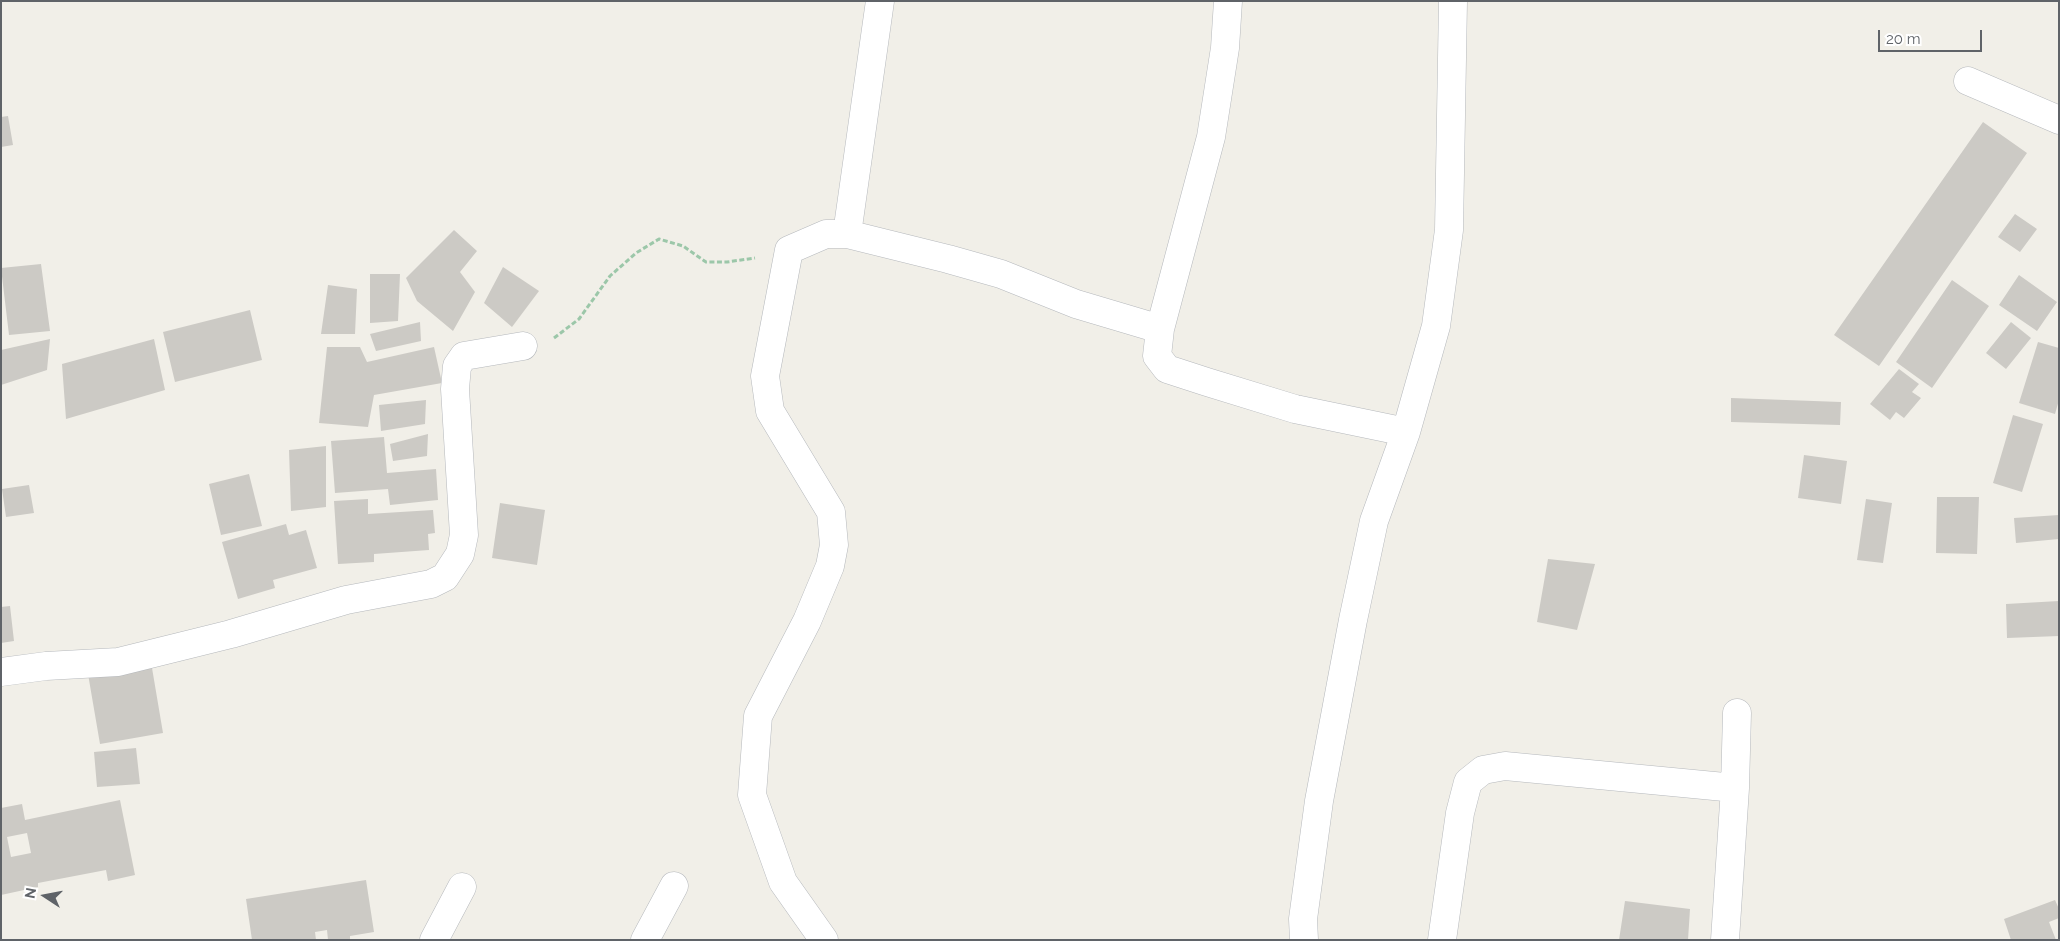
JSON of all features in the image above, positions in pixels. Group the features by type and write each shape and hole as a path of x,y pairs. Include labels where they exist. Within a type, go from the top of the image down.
{"street":[{"path":"847,234 880,1"},
{"path":"1228,1 1225,48 1211,137 1160,329 1157,356 1167,369 1295,409 1406,432"},
{"path":"1304,940 1303,919 1318,811 1338,694 1374,521 1406,432 1436,326 1450,230 1453,1"},
{"path":"1968,81 2059,120"},
{"path":"824,940 783,882 752,796 758,716 806,621 830,566 834,544 831,512 770,411 765,376 789,250 826,234 847,234 1001,274 1076,304 1160,329"},
{"path":"1,672 46,666 118,662 231,634 346,600 431,584 445,577 458,559 464,535 455,389 457,366 464,356 523,346"},
{"path":"1725,940 1727,881 1735,788 1737,713"},
{"path":"1442,940 1460,813 1468,782 1484,770 1505,766 1735,788"},
{"path":"645,940 674,886"},
{"path":"434,940 462,887"}],"path":[{"path":"579,319 610,276 636,253 660,239 683,246 706,262 746,260 789,250"}],"building":[{"path":"8,116 13,145 1,147 1,117"},
{"path":"1983,122 2027,153 1879,366 1834,335"},
{"path":"2015,214 2037,229 2020,252 1998,237"},
{"path":"454,230 477,251 460,272 475,292 453,331 417,301 406,278"},
{"path":"41,264 50,331 9,335 1,268"},
{"path":"503,267 539,291 512,327 484,303"},
{"path":"370,274 400,274 398,321 370,323"},
{"path":"2019,275 2057,302 2037,331 1999,305"},
{"path":"1952,280 1989,306 1932,388 1896,362"},
{"path":"328,285 357,289 355,334 321,334"},
{"path":"250,310 262,360 175,382 163,332"},
{"path":"420,322 421,341 376,351 370,334"},
{"path":"2011,322 2031,338 2006,369 1986,353"},
{"path":"50,339 47,370 1,385 1,350"},
{"path":"154,339 165,390 66,419 62,364"},
{"path":"2038,342 2059,348 2059,400 2055,414 2019,403"},
{"path":"327,347 360,347 367,362 434,347 442,383 374,395 368,427 319,423"},
{"path":"1899,369 1919,384 1912,392 1921,398 1904,418 1896,412 1890,420 1870,404"},
{"path":"1731,398 1841,402 1840,425 1731,422"},
{"path":"426,400 425,424 381,431 379,405"},
{"path":"2013,415 2043,424 2022,492 1993,483"},
{"path":"428,434 427,456 393,461 390,444"},
{"path":"384,437 387,473 436,469 438,500 390,505 388,489 335,493 331,441"},
{"path":"326,446 326,507 291,511 289,450"},
{"path":"1804,455 1847,461 1841,504 1798,498"},
{"path":"249,474 262,526 221,535 209,484"},
{"path":"29,485 34,513 6,517 2,489"},
{"path":"1937,497 1979,497 1977,554 1936,553"},
{"path":"368,499 368,514 433,510 435,533 428,534 429,550 374,554 374,562 338,564 334,501"},
{"path":"1866,499 1892,503 1883,563 1857,560"},
{"path":"500,503 545,510 537,565 492,558"},
{"path":"2059,515 2059,539 2016,543 2014,518"},
{"path":"286,524 289,535 306,530 317,568 273,580 275,588 238,599 222,542"},
{"path":"1548,559 1595,564 1577,630 1537,622"},
{"path":"2059,601 2059,636 2007,638 2006,604"},
{"path":"10,606 14,641 1,643 1,607"},
{"path":"151,662 163,733 100,744 88,674"},
{"path":"136,748 140,784 97,787 94,752"},
{"path":"120,800 135,875 108,881 106,870 38,883 38,887 1,895 1,808 22,804 25,820","holes":["27,833 31,853 11,857 7,837"]},
{"path":"366,880 374,932 350,936 350,940 328,940 327,930 315,932 316,940 252,940 246,899"},
{"path":"2055,900 2059,909 2059,918 2049,922 2056,940 2011,940 2004,919"},
{"path":"1625,901 1690,909 1688,940 1619,940"}]}
